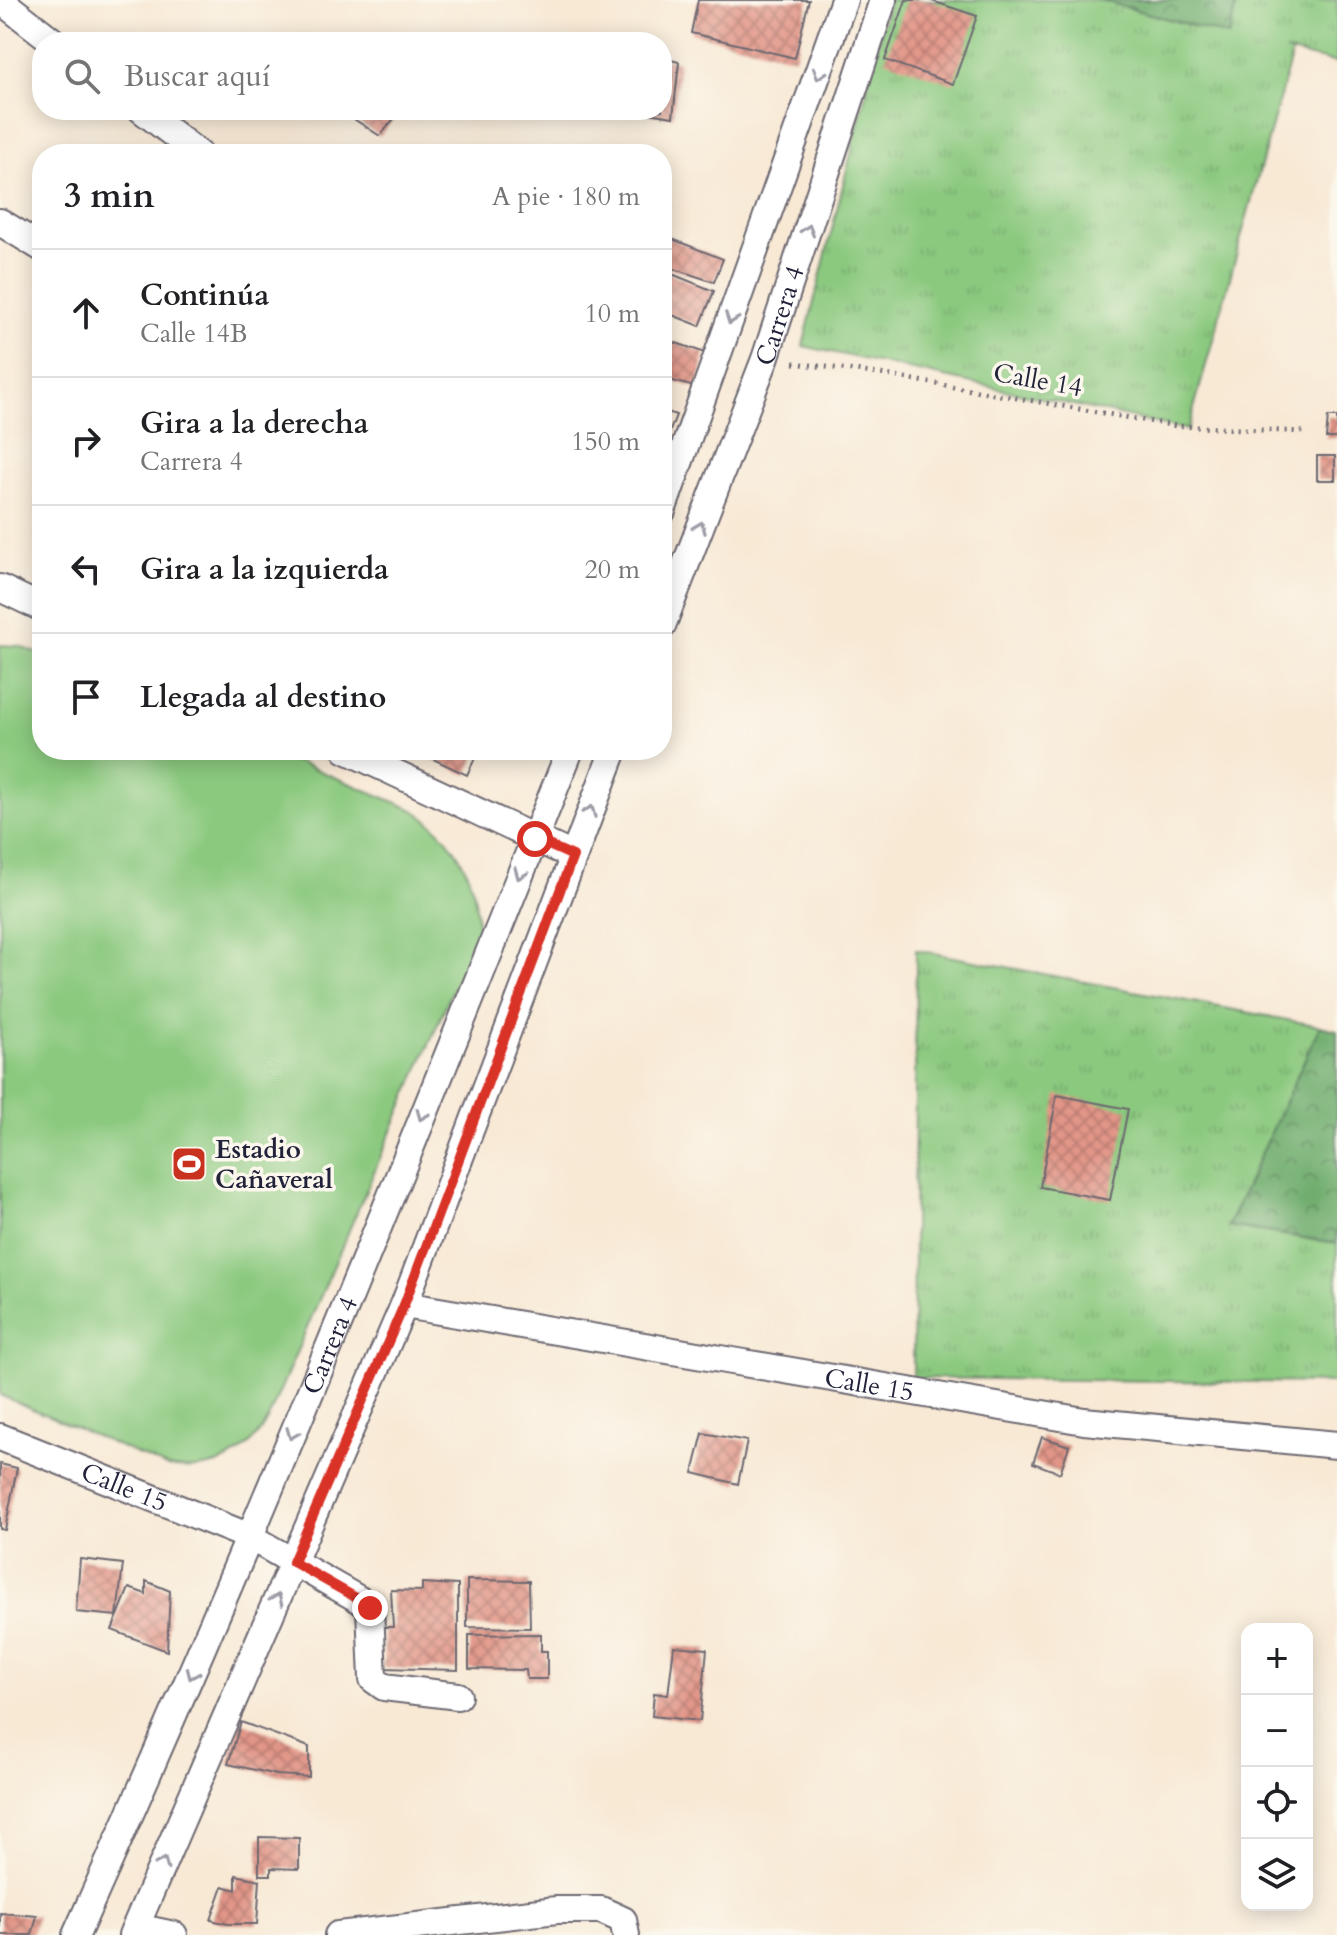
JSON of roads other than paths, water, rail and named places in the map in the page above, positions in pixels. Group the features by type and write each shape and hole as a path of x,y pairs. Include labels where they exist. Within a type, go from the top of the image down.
{"street":[{"path":"0,0 41,32"},
{"name":"Carrera 4","path":"672,483 844,0"},
{"name":"Carrera 4","path":"672,600 765,359 883,0"},
{"path":"155,120 186,144"},
{"path":"0,222 32,242"},
{"path":"0,588 32,603"},
{"path":"367,760 573,856"},
{"name":"Carrera 4","path":"76,1935 171,1724 250,1537 566,760"},
{"name":"Carrera 4","path":"134,1931 404,1305 610,760"},
{"name":"Calle 15","path":"404,1305 1084,1421 1337,1445"},
{"name":"Calle 15","path":"0,1437 250,1537 370,1608 373,1679 384,1687 458,1696"},
{"path":"338,1935 557,1910 601,1910 625,1928"},
{"path":"134,1931 174,1935"}],"place":[{"name":"Estadio Cañaveral","path":"189,1164"}]}
